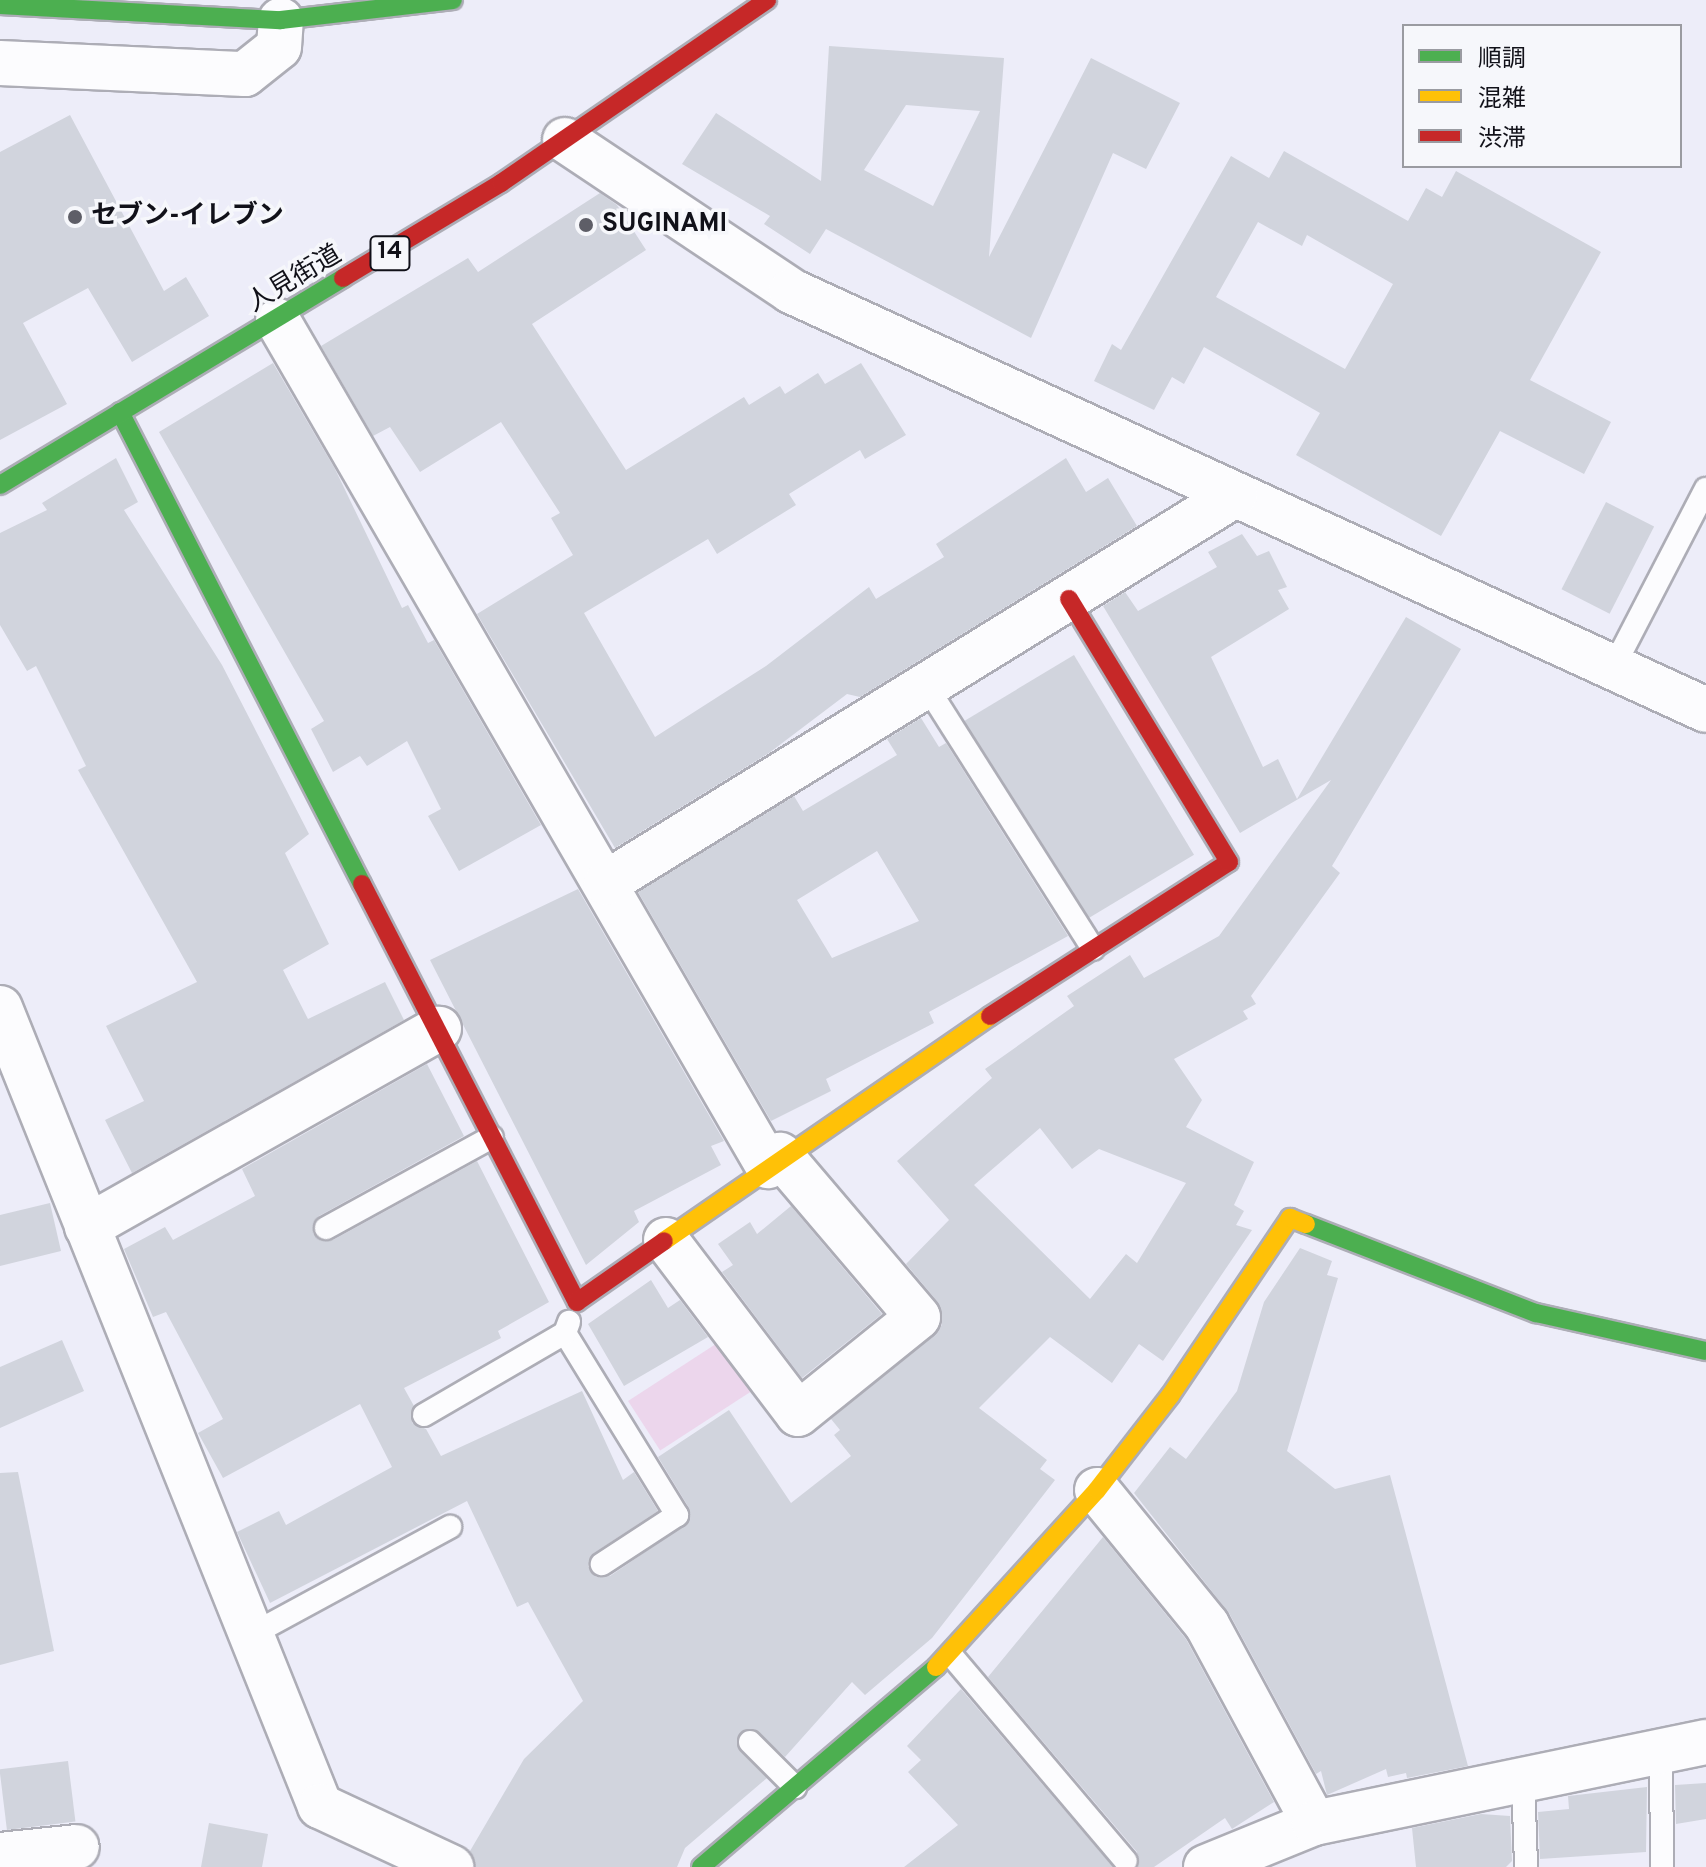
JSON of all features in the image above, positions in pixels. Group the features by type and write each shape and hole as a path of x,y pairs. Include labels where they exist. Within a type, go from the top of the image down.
{"street":[{"path":"0,5 281,20 453,0"},
{"name":"人見街道","path":"0,485 278,321 565,140 767,0"},
{"path":"0,63 245,74 279,47 281,20"},
{"path":"565,140 791,291 1612,670 1706,710"},
{"path":"278,321 606,883 774,1161 918,1317 798,1414 666,1240"},
{"path":"120,412 577,1302 774,1161 1229,862 1069,599"},
{"path":"606,883 1235,495"},
{"path":"0,1008 249,1636 320,1806 451,1867"},
{"path":"87,1227 439,1029"},
{"path":"701,1867 951,1655 1097,1490 1170,1396 1290,1218 1536,1313 1706,1351"},
{"path":"1097,1490 1207,1625 1314,1823"},
{"path":"1206,1867 1314,1823 1706,1742"},
{"path":"0,1855 74,1857"}],"lane":[{"path":"1612,670 1706,489"},
{"path":"927,687 1093,949"},
{"path":"326,1228 492,1137"},
{"path":"424,1415 565,1333 577,1302"},
{"path":"565,1333 677,1515 602,1564"},
{"path":"249,1636 450,1527"},
{"path":"951,1655 1126,1861"},
{"path":"750,1742 795,1787"},
{"path":"1661,1753 1662,1867"},
{"path":"1523,1779 1526,1867"}],"shaded area":[{"path":"722,1340 754,1389 660,1450 628,1401"}],"building":[{"path":"829,46 1004,58 989,257 1091,58 1180,103 1146,169 1113,153 1031,338 826,229 810,254 764,224 770,216 682,164 716,113 821,181","holes":["906,105 980,111 933,206 864,170"]},
{"path":"70,115 164,291 186,277 209,316 132,362 88,288 23,323 67,404 0,440 0,152"},
{"path":"1284,151 1408,221 1426,188 1442,197 1456,171 1601,252 1530,380 1611,422 1584,474 1500,431 1441,536 1296,455 1320,413 1204,347 1184,384 1172,377 1154,410 1094,381 1112,344 1121,350 1231,156 1269,178","holes":["1258,222 1302,246 1307,235 1393,284 1345,369 1216,297"]},
{"path":"600,193 617,205 646,250 532,324 626,470 744,397 749,405 780,386 785,394 818,373 825,384 861,363 906,435 865,459 860,450 789,494 796,505 717,554 708,539 584,613 655,737 766,666 869,587 876,599 944,557 936,544 1066,458 1086,492 1108,478 1137,526 860,697 847,694 769,753 615,848 477,614 573,555 551,518 560,513 501,422 420,472 390,427 373,436 321,346 468,258 478,272"},
{"path":"273,363 335,469 402,608 408,605 428,643 434,640 541,825 459,871 428,816 441,809 407,741 367,766 360,756 333,772 311,729 324,721 159,432"},
{"path":"116,458 138,502 124,510 222,665 309,834 285,853 329,944 283,970 308,1019 385,982 404,1020 132,1173 105,1120 144,1101 106,1026 197,982 78,770 86,766 36,666 27,671 0,625 0,533 47,510 42,503"},
{"path":"1606,502 1654,527 1610,614 1562,589"},
{"path":"1242,534 1257,556 1269,551 1287,587 1278,590 1289,609 1211,657 1263,767 1278,759 1297,799 1406,617 1461,649 1332,866 1340,873 1251,996 1256,1004 1243,1011 1248,1019 1174,1059 1202,1100 1186,1127 1254,1162 1234,1205 1244,1211 1236,1225 1252,1230 1163,1361 1139,1344 1112,1383 1050,1337 979,1408 1047,1460 1040,1469 1055,1480 932,1638 865,1695 852,1682 785,1757 754,1729 740,1733 740,1751 767,1778 685,1848 677,1867 476,1867 470,1851 524,1759 583,1701 528,1602 517,1607 467,1501 270,1603 237,1532 279,1511 286,1525 392,1467 360,1404 223,1478 198,1433 223,1419 166,1312 153,1317 124,1249 165,1227 173,1240 255,1196 242,1169 427,1064 464,1136 319,1216 313,1234 333,1240 477,1161 549,1302 498,1331 501,1338 404,1388 414,1406 412,1423 426,1429 441,1456 582,1391 623,1480 634,1472 658,1511 594,1553 588,1566 596,1577 610,1576 689,1522 689,1508 658,1457 729,1410 791,1503 851,1456 834,1435 840,1430 831,1419 942,1325 937,1301 906,1264 949,1220 897,1161 992,1078 985,1069 1074,1006 1067,996 1130,955 1144,978 1219,936 1331,780 1240,833 1103,606 1125,592 1138,611 1217,567 1208,552","holes":["1040,1128 1072,1169 1099,1149 1186,1183 1137,1263 1126,1254 1090,1299 974,1185"]},
{"path":"1074,655 1194,855 1084,921 964,721"},
{"path":"921,718 939,747 946,743 1068,936 929,1012 934,1023 826,1079 831,1091 771,1121 638,892 794,796 803,811 897,755 887,739","holes":["877,851 919,921 832,958 797,900"]},
{"path":"578,889 724,1141 711,1146 721,1165 634,1211 639,1222 586,1265 430,960"},
{"path":"50,1203 61,1251 0,1266 0,1215"},
{"path":"791,1206 882,1314 802,1378 722,1272 733,1265 718,1244 750,1222 757,1234"},
{"path":"1300,1248 1332,1261 1327,1275 1338,1278 1287,1451 1335,1489 1390,1475 1468,1766 1407,1778 1406,1773 1388,1777 1386,1769 1327,1795 1321,1771 1316,1774 1229,1613 1134,1493 1170,1447 1186,1459 1237,1391 1264,1302"},
{"path":"651,1280 668,1308 680,1300 708,1337 624,1386 588,1324"},
{"path":"62,1340 84,1391 0,1428 0,1367"},
{"path":"18,1472 54,1651 0,1665 0,1473"},
{"path":"1103,1537 1186,1639 1274,1802 1232,1829 1225,1818 1154,1867 1138,1867 1137,1852 988,1677"},
{"path":"961,1689 1113,1867 904,1867 958,1825 908,1772 921,1760 907,1746"},
{"path":"68,1761 75,1822 7,1830 0,1769"},
{"path":"1706,1783 1706,1819 1676,1824 1675,1785"},
{"path":"1647,1787 1646,1852 1540,1859 1538,1812 1569,1809 1568,1796"},
{"path":"1481,1814 1510,1816 1512,1861 1506,1867 1416,1867 1412,1828"},
{"path":"209,1823 268,1834 262,1867 201,1867"}],"traffic: fast":[{"path":"0,5 281,20 453,0"},
{"path":"0,485 343,278"},
{"path":"120,412 362,884"},
{"path":"1306,1224 1536,1313 1706,1351"},
{"path":"701,1867 936,1667"}],"traffic: slow":[{"path":"664,1241 990,1016"},
{"path":"936,1667 1097,1490 1170,1396 1290,1218 1306,1224"}],"traffic: jam":[{"path":"343,278 501,183 767,0"},
{"path":"990,1016 1229,862 1069,599"},
{"path":"362,884 577,1302 664,1241"}],"place":[{"name":"セブン-イレブン","path":"75,217"},
{"name":"SUGINAMI","path":"586,225"}]}
